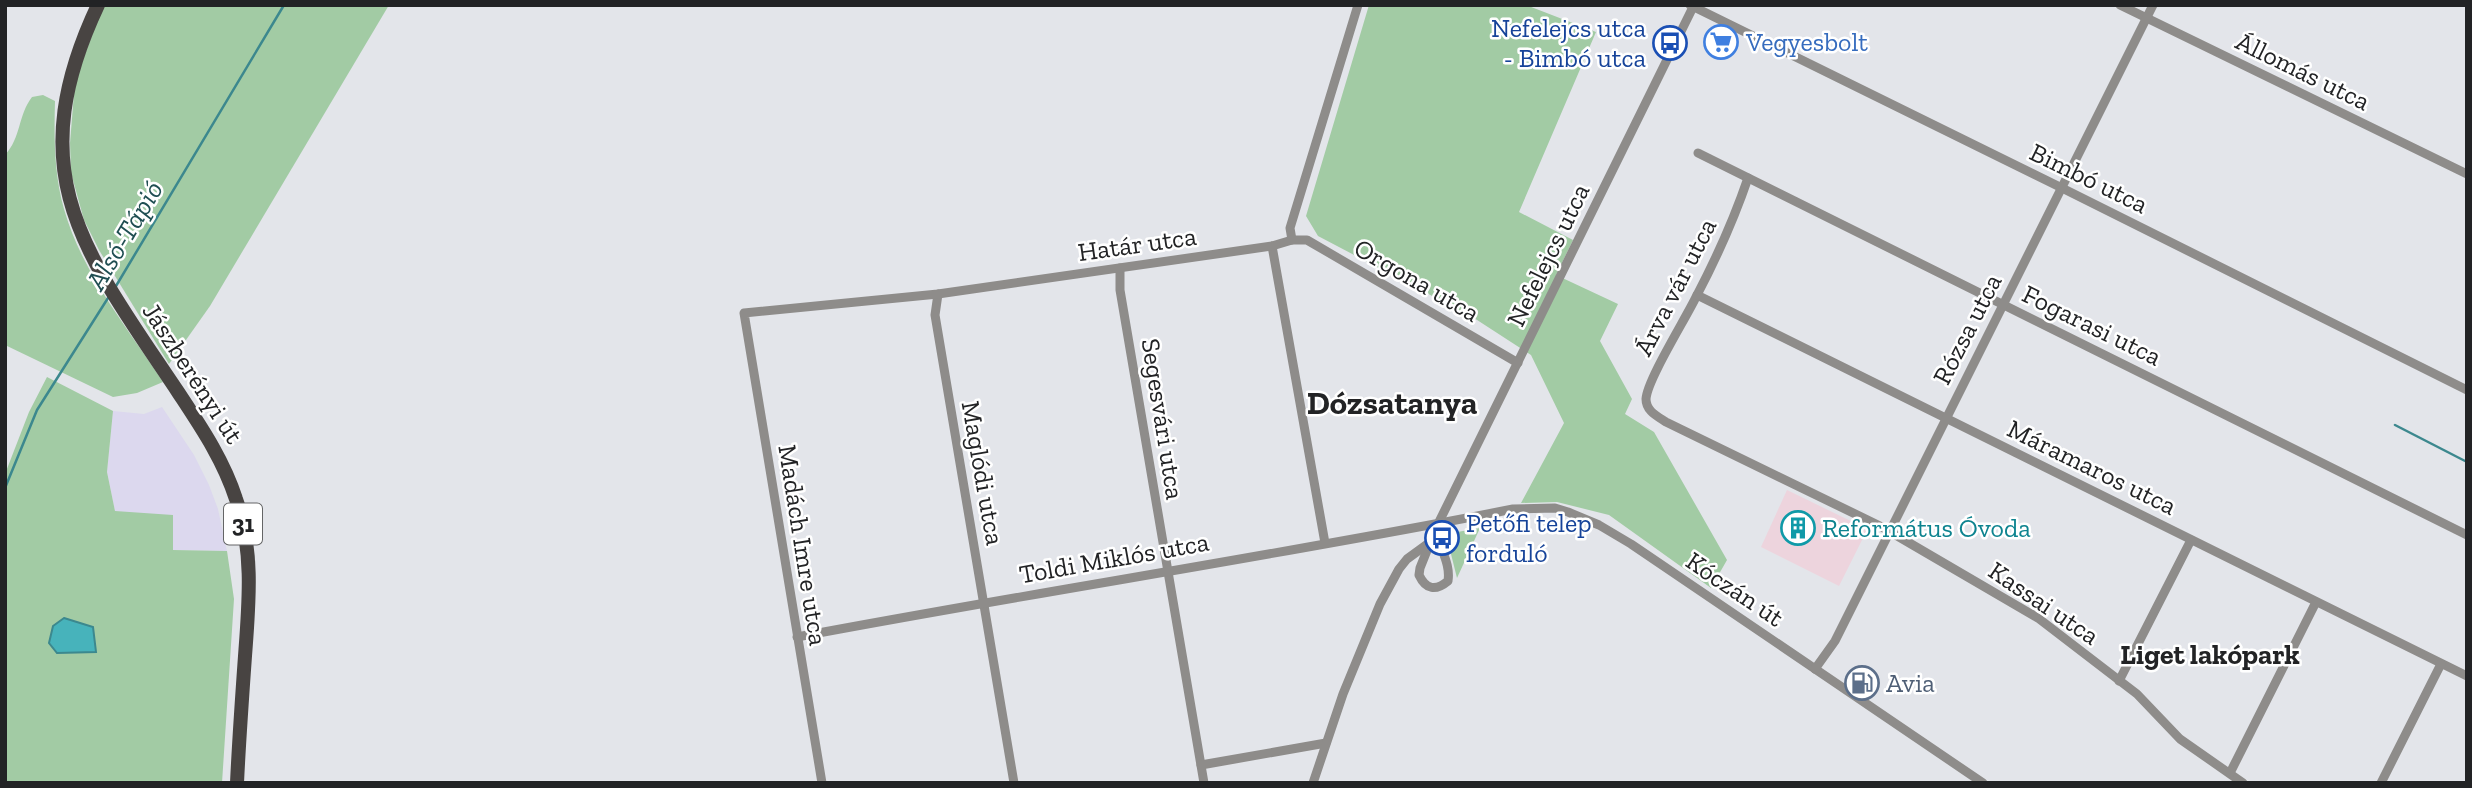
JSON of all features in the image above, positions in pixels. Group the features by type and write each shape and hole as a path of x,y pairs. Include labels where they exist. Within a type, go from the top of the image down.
{"main road":[{"name":"Jászberényi út","path":"98,5 70,80 62,123 65,184 75,220 106,282 208,436 229,481 246,534 249,602 237,783"}],"street":[{"path":"1292,240 1290,228 1358,5"},
{"name":"Állomás utca","path":"2120,5 2467,174"},
{"name":"Rózsa utca","path":"1815,669 1835,641 2152,5"},
{"name":"Bimbó utca","path":"1693,6 2467,390"},
{"name":"Nefelejcs utca","path":"1437,526 1437,541 1449,566 1449,574 1448,581 1441,587 1433,588 1427,586 1419,575 1437,526 1693,6"},
{"name":"Fogarasi utca","path":"1698,153 2467,535"},
{"name":"Árva vár utca","path":"1652,413 1646,404 1646,394 1697,295 1736,212 1748,178"},
{"name":"Határ utca","path":"744,313 938,294 1272,246 1292,240"},
{"name":"Orgona utca","path":"1292,240 1307,240 1518,363"},
{"path":"1272,246 1325,543"},
{"name":"Segesvári utca","path":"1120,268 1120,290 1204,783"},
{"name":"Maglódi utca","path":"938,294 935,314 1014,783"},
{"name":"Máramaros utca","path":"1697,295 2467,676"},
{"name":"Madách Imre utca","path":"744,313 822,783"},
{"name":"Kassai utca","path":"1652,413 1889,531 2038,618 2137,694 2180,739 2243,783"},
{"name":"Kóczán út","path":"1437,526 1513,509 1555,508 1584,518 1631,544 1983,783"},
{"name":"Toldi Miklós utca","path":"797,637 984,601 1437,526"},
{"path":"1313,783 1343,694 1380,604 1399,569 1431,540"},
{"path":"2119,681 2191,540"},
{"path":"2230,773 2316,602"},
{"path":"2381,783 2441,664"},
{"path":"1201,765 1326,743"}],"shaded area":[{"path":"162,407 194,455 209,485 218,509 227,551 172,550 115,511 107,472 113,411 144,414"},
{"path":"1787,490 1863,527 1866,532 1839,586 1761,547"}],"green space":[{"path":"103,5 389,5 210,306 169,364 99,250 84,220 71,173 70,143 75,81"},
{"path":"1369,5 1526,5 1596,32 1519,212 1573,240 1556,275 1618,304 1600,341 1632,399 1625,414 1654,432 1727,560 1711,588 1609,515 1557,502 1521,503 1564,423 1531,355 1474,318 1318,236 1306,216"},
{"path":"43,95 55,101 56,169 72,233 107,299 163,382 137,393 113,397 5,345 5,155 14,141 27,104 32,97"},
{"path":"47,377 113,411 107,472 115,511 173,515 173,550 227,551 234,599 222,783 5,783 5,474 29,412"},
{"path":"1480,528 1457,578 1446,534"}],"water":[{"path":"64,618 93,627 96,652 57,653 49,643 53,626"}],"waterway":[{"name":"Alsó-Tápió","path":"116,286 284,5"},
{"name":"Alsó-Tápió","path":"5,488 37,410 108,298"},
{"path":"2395,425 2467,462"}],"place":[{"name":"Vegyesbolt","path":"1721,42"},
{"name":"Nefelejcs utca - Bimbó utca","path":"1670,43"},
{"name":"Református Óvoda","path":"1798,528"},
{"name":"Petőfi telep forduló","path":"1442,538"},
{"name":"Avia","path":"1862,683"}],"district":[{"name":"Dózsatanya","path":"1392,402"},
{"name":"Liget lakópark","path":"2210,654"}]}
